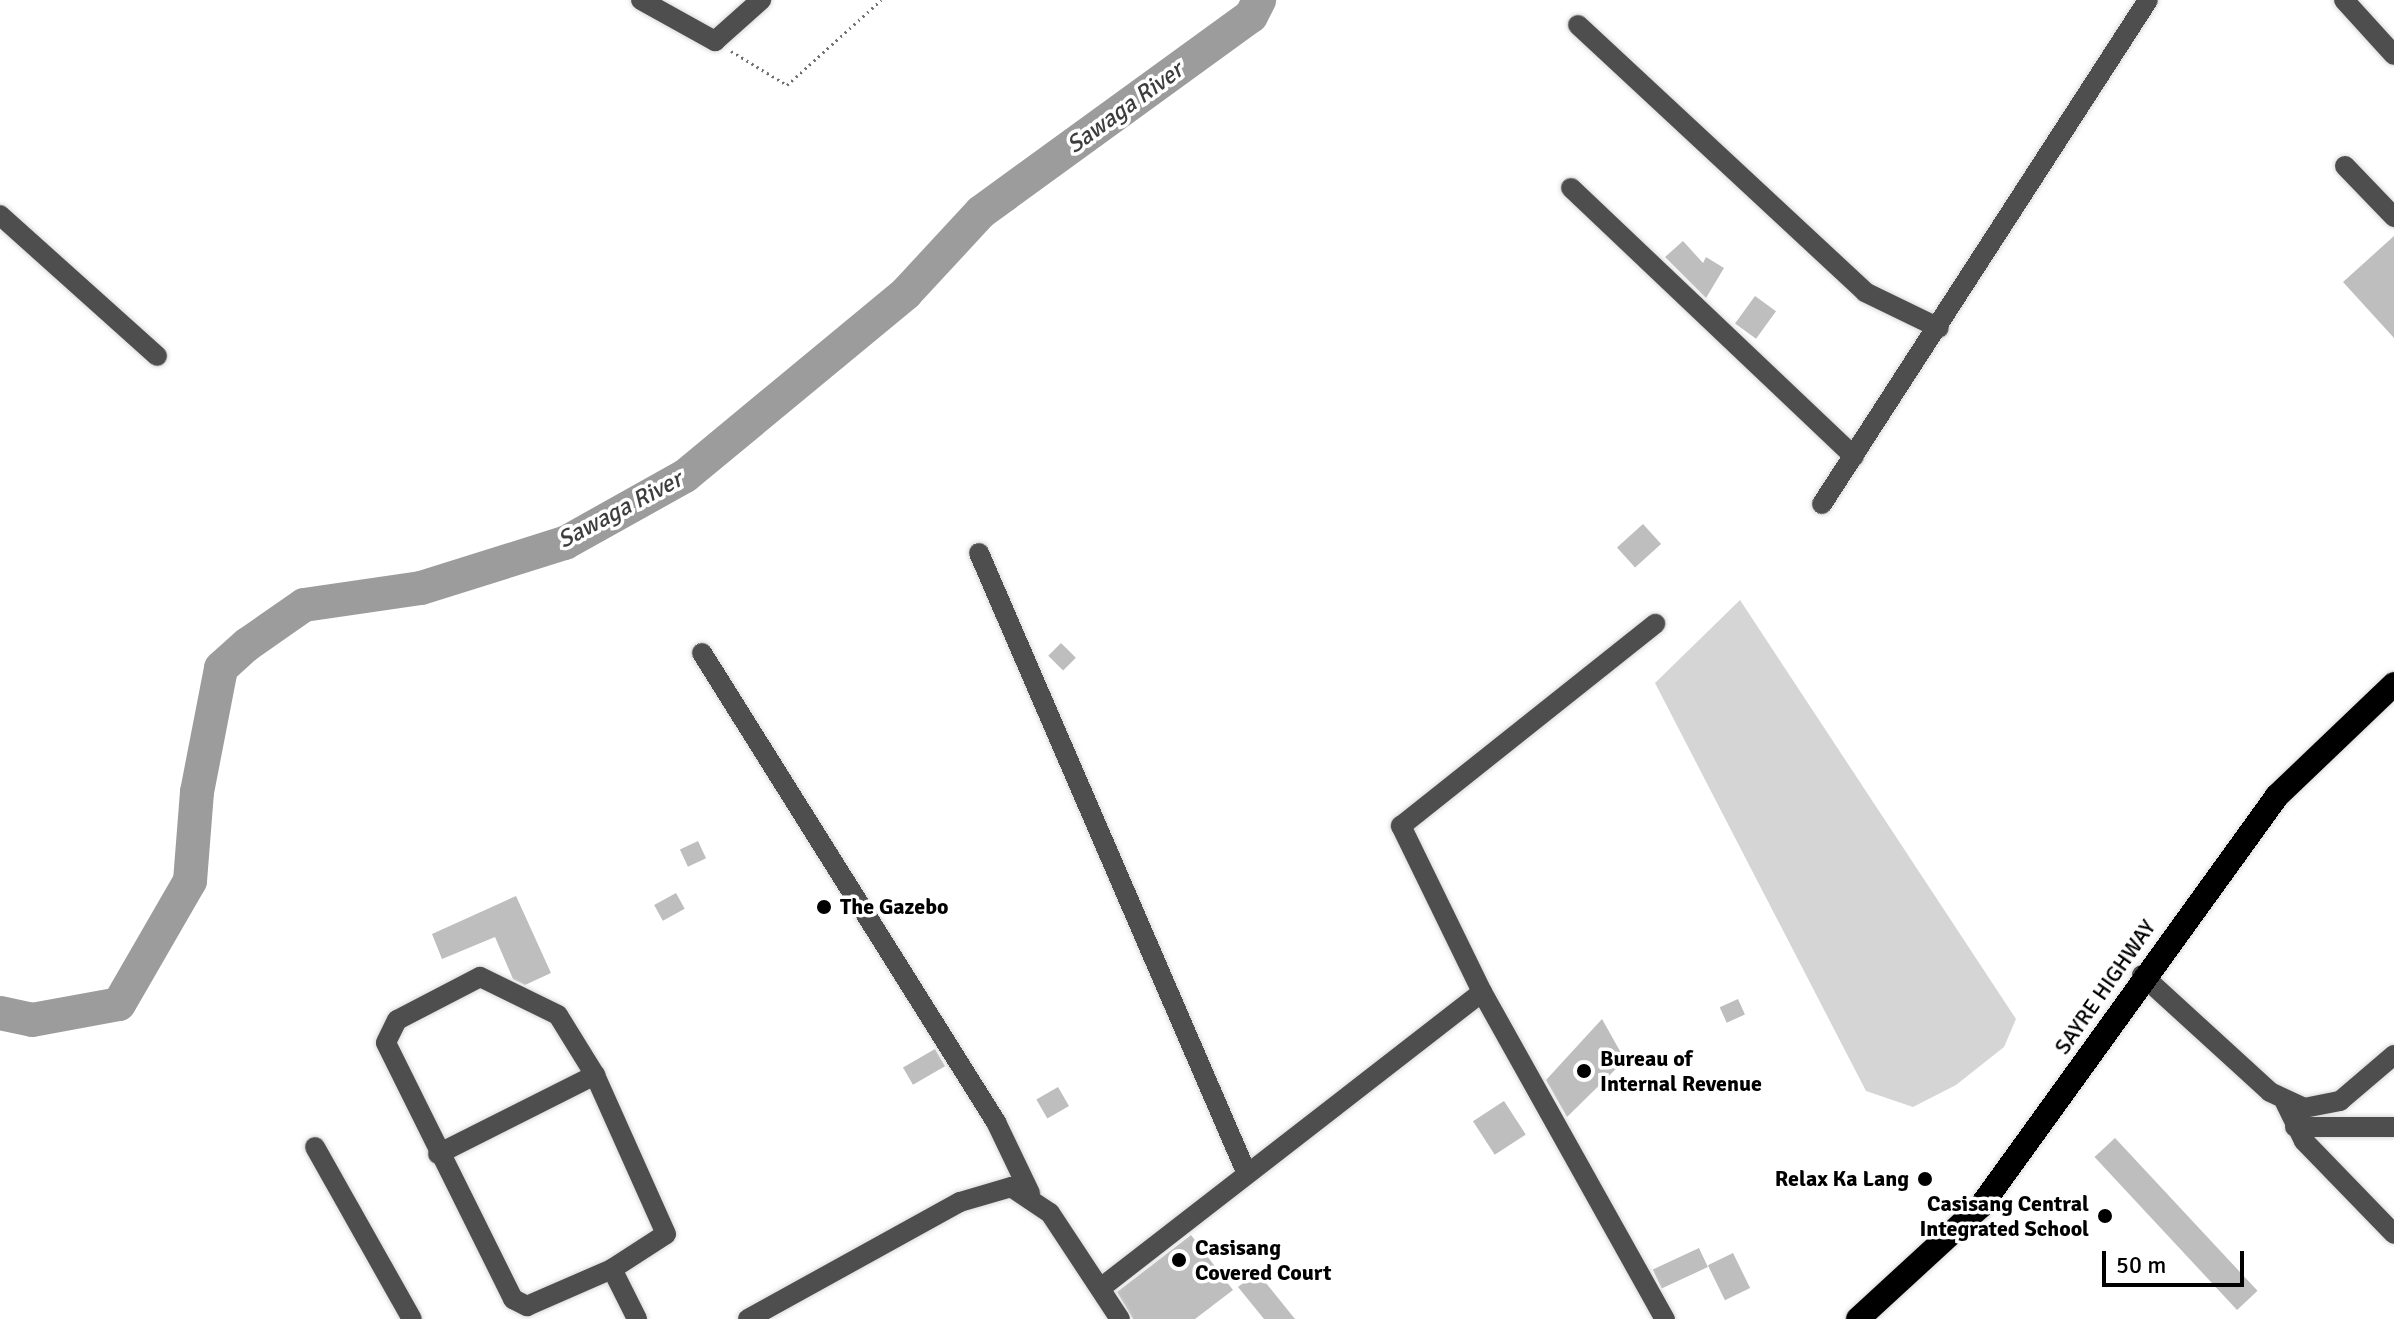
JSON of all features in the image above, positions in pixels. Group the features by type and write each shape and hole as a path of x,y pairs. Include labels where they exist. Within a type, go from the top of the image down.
{"highway":[{"name":"SAYRE HIGHWAY","path":"1858,1319 2008,1174 2142,975 2277,796 2394,684"}],"street":[{"path":"641,0 715,41 761,0"},
{"path":"1822,504 1939,328 2148,0"},
{"path":"2344,0 2394,55"},
{"path":"1578,25 1865,292 1939,328"},
{"path":"2345,166 2394,217"},
{"path":"1571,188 1854,457"},
{"path":"0,215 157,356"},
{"path":"979,553 1247,1174"},
{"path":"1655,624 1401,826 1482,992 1665,1319"},
{"path":"702,653 996,1122 1030,1193 1102,1287 1120,1319"},
{"path":"2142,975 2285,1102 2295,1127 2394,1234"},
{"path":"480,977 558,1015 595,1075 666,1234 612,1269 519,1304 438,1154 387,1034 397,1020 480,977"},
{"path":"1102,1287 1482,992"},
{"path":"2285,1102 2313,1108 2340,1101 2394,1055"},
{"path":"438,1154 595,1075"},
{"path":"2295,1127 2394,1127"},
{"path":"315,1147 412,1319"},
{"path":"758,1317 960,1202 1011,1187 1030,1193"},
{"path":"612,1269 637,1319"}],"path":[{"path":"715,41 787,85 881,0"}],"shaded area":[{"path":"1740,600 2016,1019 2004,1047 1956,1085 1913,1107 1866,1091 1655,683"}],"building":[{"path":"2394,236 2394,338 2343,282"},
{"path":"1683,241 1703,263 1706,257 1724,268 1706,298 1665,257"},
{"path":"1755,296 1776,311 1756,339 1735,324"},
{"path":"1643,524 1661,544 1635,567 1617,547"},
{"path":"1061,643 1076,658 1063,671 1048,656"},
{"path":"698,841 706,858 688,867 680,849"},
{"path":"676,893 685,909 663,921 654,905"},
{"path":"516,896 551,973 525,985 513,979 495,937 442,959 432,934"},
{"path":"1738,999 1745,1015 1727,1023 1720,1007"},
{"name":"Bureau of Internal Revenue","path":"1602,1019 1625,1060 1567,1117 1546,1080"},
{"path":"935,1049 945,1066 913,1085 903,1068"},
{"path":"1058,1087 1069,1106 1047,1119 1036,1100"},
{"path":"1504,1101 1526,1135 1495,1155 1473,1121"},
{"path":"2115,1138 2258,1291 2237,1310 2095,1157"},
{"name":"Casisang Covered Court","path":"1191,1235 1233,1290 1195,1319 1133,1319 1117,1292"},
{"path":"1699,1248 1708,1267 1662,1289 1653,1270"},
{"path":"1733,1253 1750,1288 1725,1300 1708,1265"},
{"path":"1257,1272 1295,1319 1264,1319 1238,1287"}],"waterway":[{"name":"Sawaga River","path":"0,1013 32,1020 119,1004 190,881 197,792 221,668 248,644 304,605 421,588 565,543 685,476 906,293 981,212 1251,16 1259,0"}],"place":[{"name":"The Gazebo","path":"824,907"},
{"name":"Bureau of Internal Revenue","path":"1584,1071"},
{"name":"Relax Ka Lang","path":"1925,1179"},
{"name":"Casisang Central Integrated School","path":"2105,1216"},
{"name":"Casisang Covered Court","path":"1179,1260"}]}
